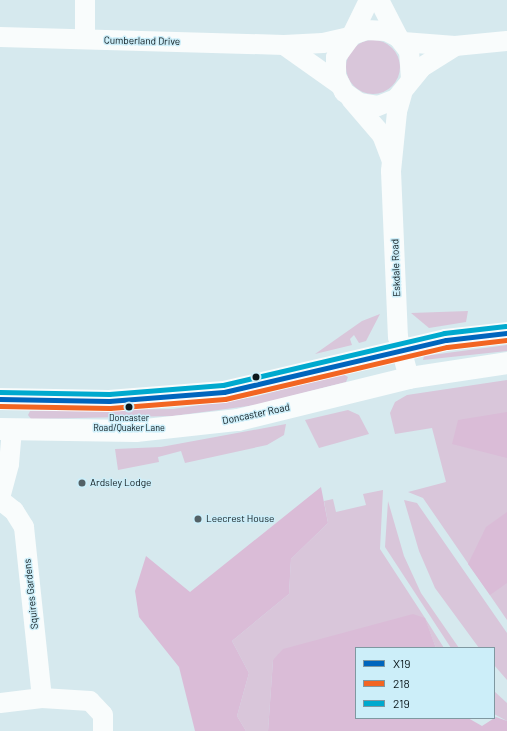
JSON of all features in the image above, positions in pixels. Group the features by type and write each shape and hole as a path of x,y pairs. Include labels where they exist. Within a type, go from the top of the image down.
{"highway":[{"path":"0,399 109,401 188,396 270,382 402,350 507,333"},
{"name":"Doncaster Road","path":"4,424 136,431 238,420 409,378 507,363"}],"street":[{"path":"84,39 85,0"},
{"path":"345,92 336,57 351,36 368,0"},
{"path":"379,0 412,61 407,86"},
{"name":"Cumberland Drive","path":"0,37 284,45 323,43 376,29 401,40 454,46 507,41"},
{"name":"Cumberland Drive","path":"284,45 345,92 378,106 407,86 438,54 454,46"},
{"name":"Eskdale Road","path":"407,86 391,158 402,350 409,378"},
{"name":"Eskdale Road","path":"345,92 382,135 391,158"},
{"path":"0,499 7,477 4,424"},
{"name":"Squires Gardens","path":"0,499 14,511 24,527 42,698"},
{"path":"0,703 42,698 90,701 103,715 103,731"}],"shaded area":[{"path":"373,40 383,42 392,48 398,57 400,67 398,77 392,86 383,92 373,94 363,92 354,86 348,77 346,67 348,57 354,48 363,42"},
{"path":"468,311 466,322 429,328 411,313"},
{"path":"380,314 366,341 359,343 354,335 350,339 352,345 315,354 362,321"},
{"path":"507,345 507,351 423,360 424,356"},
{"path":"343,374 348,377 346,382 256,405 173,416 31,419 28,415 30,411 173,409 254,397"},
{"path":"507,380 507,620 423,498 408,492 446,482 432,428 395,434 390,413 395,402 407,395"},
{"path":"348,410 359,415 369,434 319,448 305,420"},
{"path":"507,412 507,458 452,444 458,420"},
{"path":"286,424 284,435 267,445 185,463 181,451 158,457 159,462 118,470 115,449 161,447"},
{"path":"321,487 328,523 291,559 289,594 232,641 249,673 237,716 246,731 195,731 179,667 139,617 135,591 146,556 190,592"},
{"path":"383,490 380,549 443,647 436,647 425,619 273,660 268,731 246,731 237,716 249,673 232,641 289,594 291,559 328,523 324,501 333,499 336,512 366,505 363,494"},
{"path":"404,500 417,503 507,633 507,680 495,666 495,647 478,647 435,588 419,551"},
{"path":"388,501 404,556 421,593 458,647 450,647 385,547"},
{"path":"507,512 507,583 490,595 468,564 486,527"},
{"path":"413,614 425,618 436,647 355,647 355,719 470,719 482,726 496,717 507,721 507,731 268,731 273,660 283,649"},
{"path":"495,692 507,703 507,721 495,715"}],"transit line":[{"name":"219","path":"0,392 109,394 223,385 444,333 506,326"},
{"name":"X19","path":"0,399 109,401 224,392 446,340 507,333"},
{"name":"218","path":"0,406 110,408 225,399 447,347 507,340"}],"place":[{"name":"Doncaster Road/Quaker Lane","path":"129,407"},
{"name":"Ardsley Lodge","path":"82,483"},
{"name":"Leecrest House","path":"198,519"}]}
